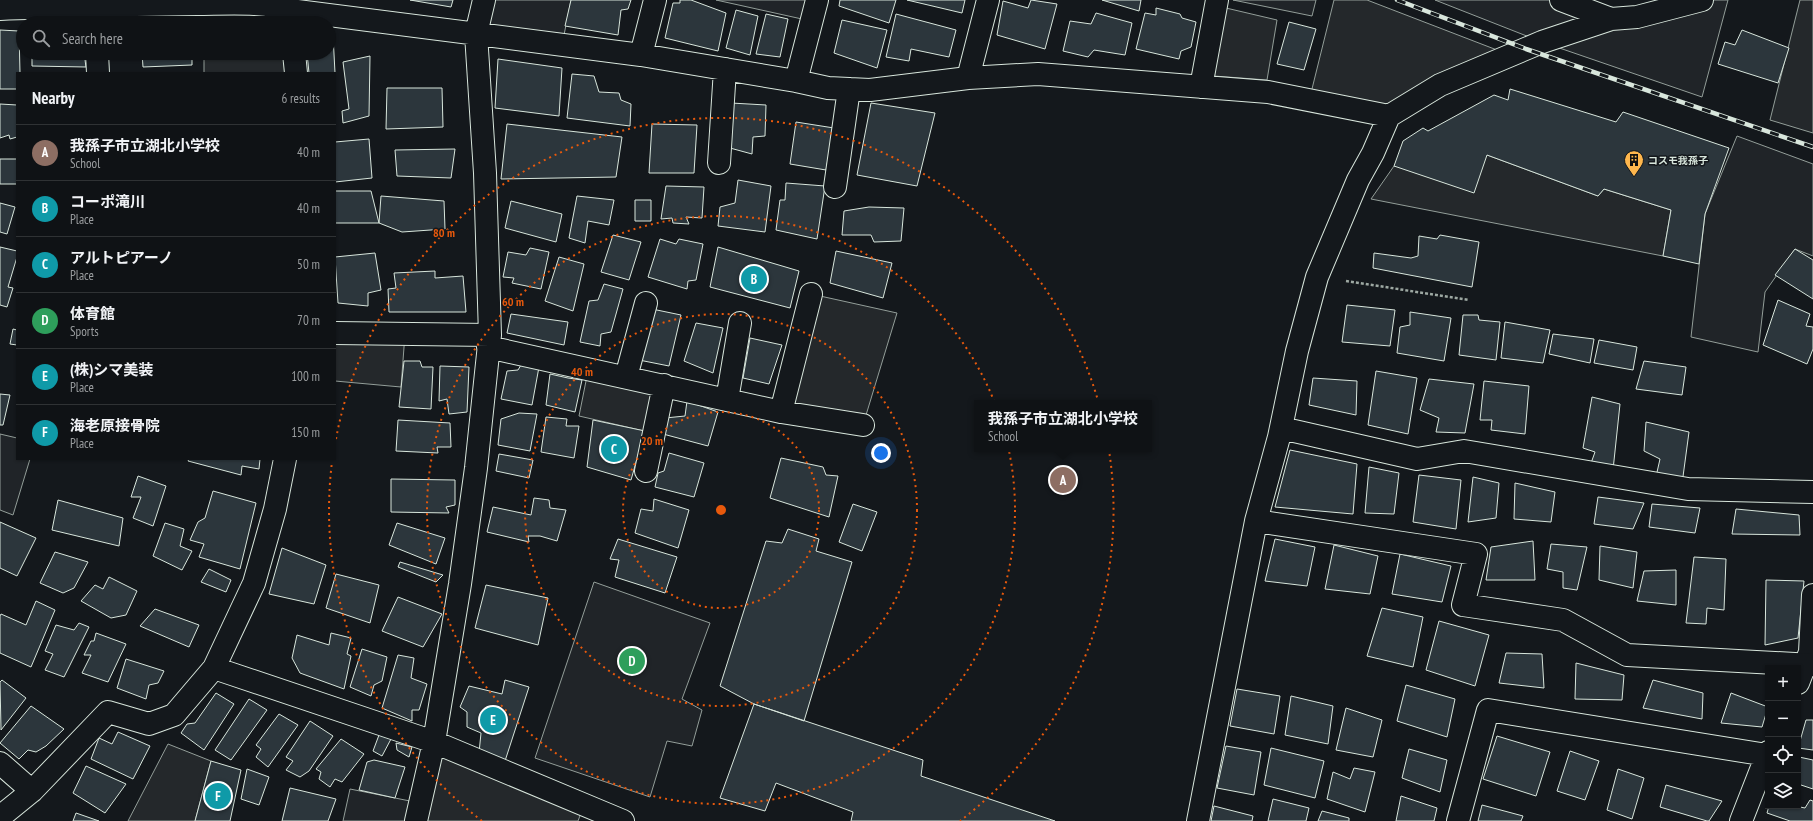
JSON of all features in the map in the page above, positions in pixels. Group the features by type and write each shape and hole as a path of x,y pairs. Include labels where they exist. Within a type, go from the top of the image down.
{"street":[{"path":"416,821 434,742 470,515 489,341 485,173 476,34 484,0"},
{"path":"641,55 655,0"},
{"path":"796,81 817,0"},
{"path":"968,78 988,0"},
{"path":"1201,88 1217,0"},
{"path":"1561,0 1611,19"},
{"path":"1198,821 1256,521 1281,428 1297,351 1317,277 1358,180 1373,153 1390,116 1440,85 1542,42 1611,19 1637,17 1702,0"},
{"path":"0,9 96,9 232,4 281,7 290,16"},
{"path":"336,21 476,34 641,55 796,81 828,88 870,90 968,78 1038,74 1201,88 1268,92 1390,116"},
{"path":"97,60 98,72"},
{"path":"295,60 296,72"},
{"path":"719,163 725,69"},
{"path":"835,187 849,89"},
{"path":"781,412 812,294"},
{"path":"626,377 646,303"},
{"path":"727,400 740,323"},
{"path":"336,333 489,341 626,377 727,400 781,412 863,425"},
{"path":"646,471 664,385"},
{"path":"1281,428 1417,458 1464,451 1688,489 1813,492"},
{"path":"0,817 32,791 108,712 149,724 174,715 214,668 254,583 275,509 285,460"},
{"path":"1256,521 1476,554 1463,605 1563,620 1627,655 1805,671 1810,652 1813,595"},
{"path":"214,668 434,742 623,821"},
{"path":"1458,821 1488,710 1765,754"},
{"path":"1741,821 1765,759"},
{"path":"0,763 32,791"}],"path":[{"path":"1317,277 1469,300"}],"shaded area":[{"path":"484,0 571,0 562,45 476,34"},
{"path":"716,0 817,0 811,21"},
{"path":"1233,0 1316,0 1312,16"},
{"path":"1334,0 1367,0 1510,55 1389,116 1309,101"},
{"path":"1435,0 1561,0 1611,19 1704,0 1728,0 1702,97 1542,42"},
{"path":"1800,0 1813,0 1813,133 1770,120"},
{"path":"203,4 290,10 290,16 204,16"},
{"path":"1226,8 1277,20 1267,80 1214,76"},
{"path":"204,60 295,60 296,72 204,72"},
{"path":"1737,136 1813,164 1813,256 1795,249 1765,292 1758,352 1691,337 1705,214"},
{"path":"1487,155 1598,196 1604,189 1671,210 1663,256 1371,199 1394,166"},
{"path":"811,294 897,313 863,425 781,412"},
{"path":"336,333 405,334 401,387 336,381"},
{"path":"589,366 664,385 653,433 579,416"},
{"path":"0,434 16,438 16,460 30,460 13,515 0,510"},
{"path":"594,582 710,623 682,699 702,710 692,746 667,741 650,797 535,758"},
{"path":"434,742 584,805 578,821 416,821"},
{"path":"168,744 211,761 195,821 128,821"},
{"path":"350,789 420,803 416,821 343,821"}],"building":[{"path":"410,0 453,0 451,7"},
{"path":"571,0 631,0 628,9 621,10 618,35 565,26"},
{"path":"680,0 691,0 726,13 718,51 665,38 673,3 680,3"},
{"path":"840,0 896,0 889,23 839,6"},
{"path":"907,0 965,0 962,13"},
{"path":"1031,0 1057,4 1045,49 997,35 1003,1 1028,8"},
{"path":"1102,0 1141,0 1139,11"},
{"path":"1156,8 1180,14 1182,18 1196,22 1191,47 1181,51 1179,59 1136,49 1145,13 1156,15"},
{"path":"736,10 758,16 750,55 726,48"},
{"path":"1096,13 1132,23 1125,55 1094,50 1088,57 1063,51 1070,21 1091,24"},
{"path":"766,14 788,19 780,57 756,54"},
{"path":"896,14 956,30 949,57 911,49 909,61 886,57"},
{"path":"842,20 887,30 877,68 834,53"},
{"path":"1289,22 1316,29 1304,70 1277,64"},
{"path":"0,30 16,31 16,60 20,60 20,72 16,72 16,89 0,89"},
{"path":"1742,30 1789,48 1778,83 1718,64 1725,42 1735,45"},
{"path":"370,56 369,116 343,123 342,111 349,109 343,62"},
{"path":"498,59 562,68 559,116 495,108"},
{"path":"32,60 85,60 86,67 32,66"},
{"path":"142,60 192,60 192,65 143,67"},
{"path":"308,60 334,60 335,72 309,72"},
{"path":"572,74 594,76 599,92 619,93 621,100 631,104 630,126 567,118"},
{"path":"387,88 442,88 443,127 386,129"},
{"name":"コスモ我孫子","path":"1510,89 1616,122 1623,112 1729,148 1705,214 1699,264 1663,256 1671,210 1604,189 1598,196 1487,155 1474,193 1394,166 1403,141 1423,128 1428,131 1494,95 1508,100"},
{"path":"731,103 766,105 765,136 753,137 752,154 730,148"},
{"path":"871,103 935,113 917,186 857,175"},
{"path":"0,104 16,105 16,137 10,139 9,135 0,138"},
{"path":"796,122 834,128 826,170 790,164"},
{"path":"507,124 622,137 616,177 501,179"},
{"path":"652,124 697,125 694,173 649,173"},
{"path":"369,139 372,178 336,182 336,142"},
{"path":"455,149 451,178 397,176 395,150"},
{"path":"0,159 16,159 16,184 0,184"},
{"path":"738,180 771,186 765,232 718,226 720,207 735,203"},
{"path":"786,183 825,186 817,239 776,230 780,200 785,200"},
{"path":"666,186 704,187 702,218 686,217 689,224 673,223 672,218 661,219"},
{"path":"336,191 371,191 379,223 336,223"},
{"path":"381,196 444,201 445,229 402,232 379,223"},
{"path":"577,196 614,200 609,225 588,221 585,243 569,238"},
{"path":"635,200 651,200 651,221 635,221"},
{"path":"511,201 562,214 556,242 505,228"},
{"path":"0,203 15,207 7,234 0,232"},
{"path":"869,207 904,208 901,241 874,242 871,235 842,235 844,211"},
{"path":"613,235 641,242 629,280 601,272"},
{"path":"1440,235 1479,242 1472,287 1373,268 1374,253 1411,258 1418,256 1419,236 1437,239"},
{"path":"660,239 676,244 679,239 703,244 696,280 688,281 687,289 648,277"},
{"path":"0,247 16,251 16,260 8,287 13,288 7,307 0,305"},
{"path":"718,247 799,271 790,308 710,287"},
{"path":"530,248 549,252 541,289 512,283 514,278 503,277 508,252 526,255"},
{"path":"1795,249 1813,260 1813,299 1775,275"},
{"path":"836,251 892,263 883,298 830,283"},
{"path":"375,253 381,290 368,293 368,306 338,303 336,257"},
{"path":"559,257 584,264 573,311 545,301"},
{"path":"435,271 435,278 463,276 466,312 389,312 388,289 396,288 394,273"},
{"path":"604,284 623,289 611,332 601,334 600,346 580,342 589,301 598,300"},
{"path":"1778,300 1810,314 1806,326 1813,327 1813,349 1807,364 1763,345"},
{"path":"1347,305 1395,310 1390,346 1342,342"},
{"path":"652,309 681,315 669,366 639,360"},
{"path":"1410,312 1451,318 1444,361 1397,353 1400,327 1410,325"},
{"path":"511,314 568,322 564,345 507,333"},
{"path":"1463,315 1478,315 1479,320 1500,322 1496,360 1459,355"},
{"path":"1505,322 1550,330 1543,363 1501,358"},
{"path":"696,323 723,328 713,373 684,361"},
{"path":"13,329 16,330 16,345 10,344"},
{"path":"1553,334 1594,339 1590,363 1549,354"},
{"path":"750,338 782,345 769,384 743,378"},
{"path":"1599,340 1637,347 1633,370 1594,363"},
{"path":"404,361 420,361 422,367 433,367 431,409 399,407"},
{"path":"1644,361 1686,367 1682,395 1636,389"},
{"path":"521,365 539,367 532,405 501,399 507,371 518,370"},
{"path":"440,366 469,367 467,412 449,414 447,399 439,401"},
{"path":"1376,371 1417,378 1408,434 1368,425"},
{"path":"550,374 582,380 575,412 546,405"},
{"path":"1313,378 1357,381 1356,415 1309,405"},
{"path":"1429,379 1474,384 1465,433 1436,432 1439,418 1420,410"},
{"path":"1484,381 1529,386 1525,434 1491,430 1492,420 1480,420"},
{"path":"0,394 10,395 3,425 0,425"},
{"path":"1592,397 1620,404 1613,470 1590,466 1595,452 1583,448"},
{"path":"687,401 718,412 708,446 663,434 665,418 685,416"},
{"path":"519,413 537,414 530,451 498,445 501,419"},
{"path":"546,417 567,419 566,426 579,426 574,458 541,452"},
{"path":"398,420 450,423 451,447 437,447 438,453 396,451"},
{"path":"593,420 645,431 631,480 587,467"},
{"path":"1646,422 1689,432 1682,484 1655,481 1660,459 1644,451"},
{"path":"1290,450 1357,464 1353,514 1275,507"},
{"path":"669,453 704,463 694,497 655,487 658,473 664,471"},
{"path":"499,454 533,460 529,478 496,471"},
{"path":"781,458 823,467 826,475 838,476 829,517 770,498"},
{"path":"260,460 259,469 242,466 241,475 188,461"},
{"path":"1369,467 1399,473 1394,514 1365,513"},
{"path":"1419,475 1461,480 1456,529 1413,522"},
{"path":"138,476 166,486 153,526 133,518 141,497 131,497"},
{"path":"1473,477 1499,483 1496,518 1468,522"},
{"path":"391,479 455,480 455,505 446,507 449,513 391,512"},
{"path":"1515,483 1555,492 1551,522 1514,519"},
{"path":"213,491 256,503 240,569 199,557 204,544 190,540 198,522 205,518"},
{"path":"1598,497 1644,503 1633,529 1594,524"},
{"path":"534,498 549,500 550,508 566,510 557,541 540,536 528,536 529,542 487,532 493,507 531,515"},
{"path":"654,499 689,510 678,548 635,533 641,509 653,511"},
{"path":"58,500 123,518 119,546 52,530"},
{"path":"853,504 877,512 862,551 839,542"},
{"path":"1652,504 1700,508 1695,533 1649,527"},
{"path":"1736,509 1799,515 1800,535 1732,534"},
{"path":"0,522 36,538 17,576 0,568"},
{"path":"165,523 184,529 180,546 192,551 182,570 153,556"},
{"path":"397,523 445,538 436,564 389,545"},
{"path":"788,529 819,539 816,551 852,562 804,721 754,704 720,686 766,541 782,543"},
{"path":"618,539 677,557 665,593 615,577 619,560 610,559"},
{"path":"1275,539 1315,547 1307,586 1265,581"},
{"path":"1533,541 1535,580 1486,580 1491,547"},
{"path":"1551,544 1587,547 1577,590 1563,588 1563,572 1547,569"},
{"path":"1334,545 1378,556 1370,594 1325,589"},
{"path":"1600,546 1637,552 1633,588 1599,580"},
{"path":"282,548 326,565 314,604 269,594"},
{"path":"55,552 88,562 74,588 63,593 40,583"},
{"path":"1400,554 1451,566 1442,602 1392,594"},
{"path":"1694,557 1726,559 1724,610 1707,608 1706,624 1686,623"},
{"path":"400,562 443,575 436,582 398,567"},
{"path":"209,569 231,580 226,592 201,582"},
{"path":"1676,570 1676,605 1637,601 1644,571"},
{"path":"336,574 379,585 370,623 326,608"},
{"path":"109,577 137,591 126,615 111,618 81,601 95,585 103,589"},
{"path":"1766,580 1804,581 1798,638 1765,645"},
{"path":"486,585 548,598 538,645 475,628"},
{"path":"398,597 442,614 423,647 382,631"},
{"path":"36,601 55,610 31,667 0,653 0,616 1,614 26,625"},
{"path":"1382,608 1423,617 1413,667 1367,656"},
{"path":"155,609 199,625 189,647 140,626"},
{"path":"1439,621 1489,635 1475,686 1426,670"},
{"path":"79,623 89,627 64,677 45,670 53,654 45,651 56,625 74,630"},
{"path":"96,633 126,644 108,682 82,673 91,655 84,655 91,641 94,641"},
{"path":"331,633 351,638 347,654 351,656 344,689 300,673 292,658 297,635 329,645"},
{"path":"362,649 387,657 382,681 374,685 371,696 350,687"},
{"path":"1506,653 1542,654 1544,688 1499,683"},
{"path":"398,655 414,658 411,678 427,684 419,710 412,710 412,721 382,708"},
{"path":"126,659 164,671 158,683 149,685 146,699 117,688"},
{"path":"1576,663 1624,675 1622,700 1575,699"},
{"path":"2,680 26,698 1,730 0,682"},
{"path":"505,680 529,687 505,761 479,753 481,733 467,727 467,712 460,707 469,686 502,694"},
{"path":"1653,680 1703,693 1702,719 1643,708"},
{"path":"1406,685 1455,699 1447,737 1397,721"},
{"path":"1237,689 1280,696 1274,734 1230,726"},
{"path":"216,693 234,704 204,750 181,733 187,724 195,723"},
{"path":"1731,693 1765,706 1765,717 1762,727 1721,723"},
{"path":"1291,696 1333,706 1328,744 1285,735"},
{"path":"249,699 267,710 231,760 215,750"},
{"path":"754,704 923,760 921,776 1055,821 851,821 853,812 776,783 765,811 720,798"},
{"path":"31,706 64,729 46,746 36,752 28,750 19,759 0,743"},
{"path":"1346,708 1382,720 1373,757 1336,750"},
{"path":"279,714 298,725 268,767 256,757 261,749 256,745"},
{"path":"1806,720 1813,720 1813,750 1801,748 1801,738"},
{"path":"310,721 333,736 309,771 300,777 286,770 293,761 286,757"},
{"path":"118,732 150,746 133,779 91,759 99,738 112,744"},
{"path":"379,735 391,739 382,756 373,751"},
{"path":"1497,736 1550,752 1536,796 1483,779"},
{"path":"341,739 364,754 342,782 335,779 330,787 319,779 321,772 316,769"},
{"path":"396,743 412,747 409,757 397,750"},
{"path":"1226,746 1261,752 1254,795 1217,788"},
{"path":"1271,748 1324,761 1315,798 1264,785"},
{"path":"1409,749 1447,760 1440,792 1402,778"},
{"path":"1570,751 1599,761 1585,800 1557,791"},
{"path":"1801,757 1813,760 1813,789 1801,785"},
{"path":"374,760 405,767 395,798 359,790 367,762"},
{"path":"211,761 241,770 230,821 195,821"},
{"path":"86,766 126,784 105,813 73,793"},
{"path":"1354,768 1375,772 1365,812 1327,799 1333,772 1350,779"},
{"path":"247,769 269,777 259,805 241,799"},
{"path":"1618,769 1644,778 1632,819 1607,810"},
{"path":"1666,785 1722,801 1709,821 1707,821 1660,807"},
{"path":"290,788 336,799 328,821 282,821"},
{"path":"1401,796 1437,808 1434,821 1396,821"},
{"path":"1273,799 1309,808 1306,821 1268,821"},
{"path":"1810,800 1813,801 1813,821 1790,821 1767,813 1768,809 1805,808"},
{"path":"1482,805 1523,816 1521,821 1478,821"},
{"path":"1214,806 1253,816 1252,821 1211,821"},
{"path":"1322,811 1349,818 1349,821 1318,821"},
{"path":"76,813 99,821 73,821"}],"railway":[{"path":"1397,0 1526,49 1813,147"}],"place":[{"name":"コスモ我孫子","path":"1634,177"},
{"name":"コーポ滝川","path":"754,279"},
{"name":"アルトピアーノ","path":"614,449"},
{"name":"我孫子市立湖北小学校","path":"1063,480"},
{"name":"体育館","path":"632,661"},
{"name":"(株)シマ美装","path":"493,720"},
{"name":"海老原接骨院","path":"218,796"}]}
